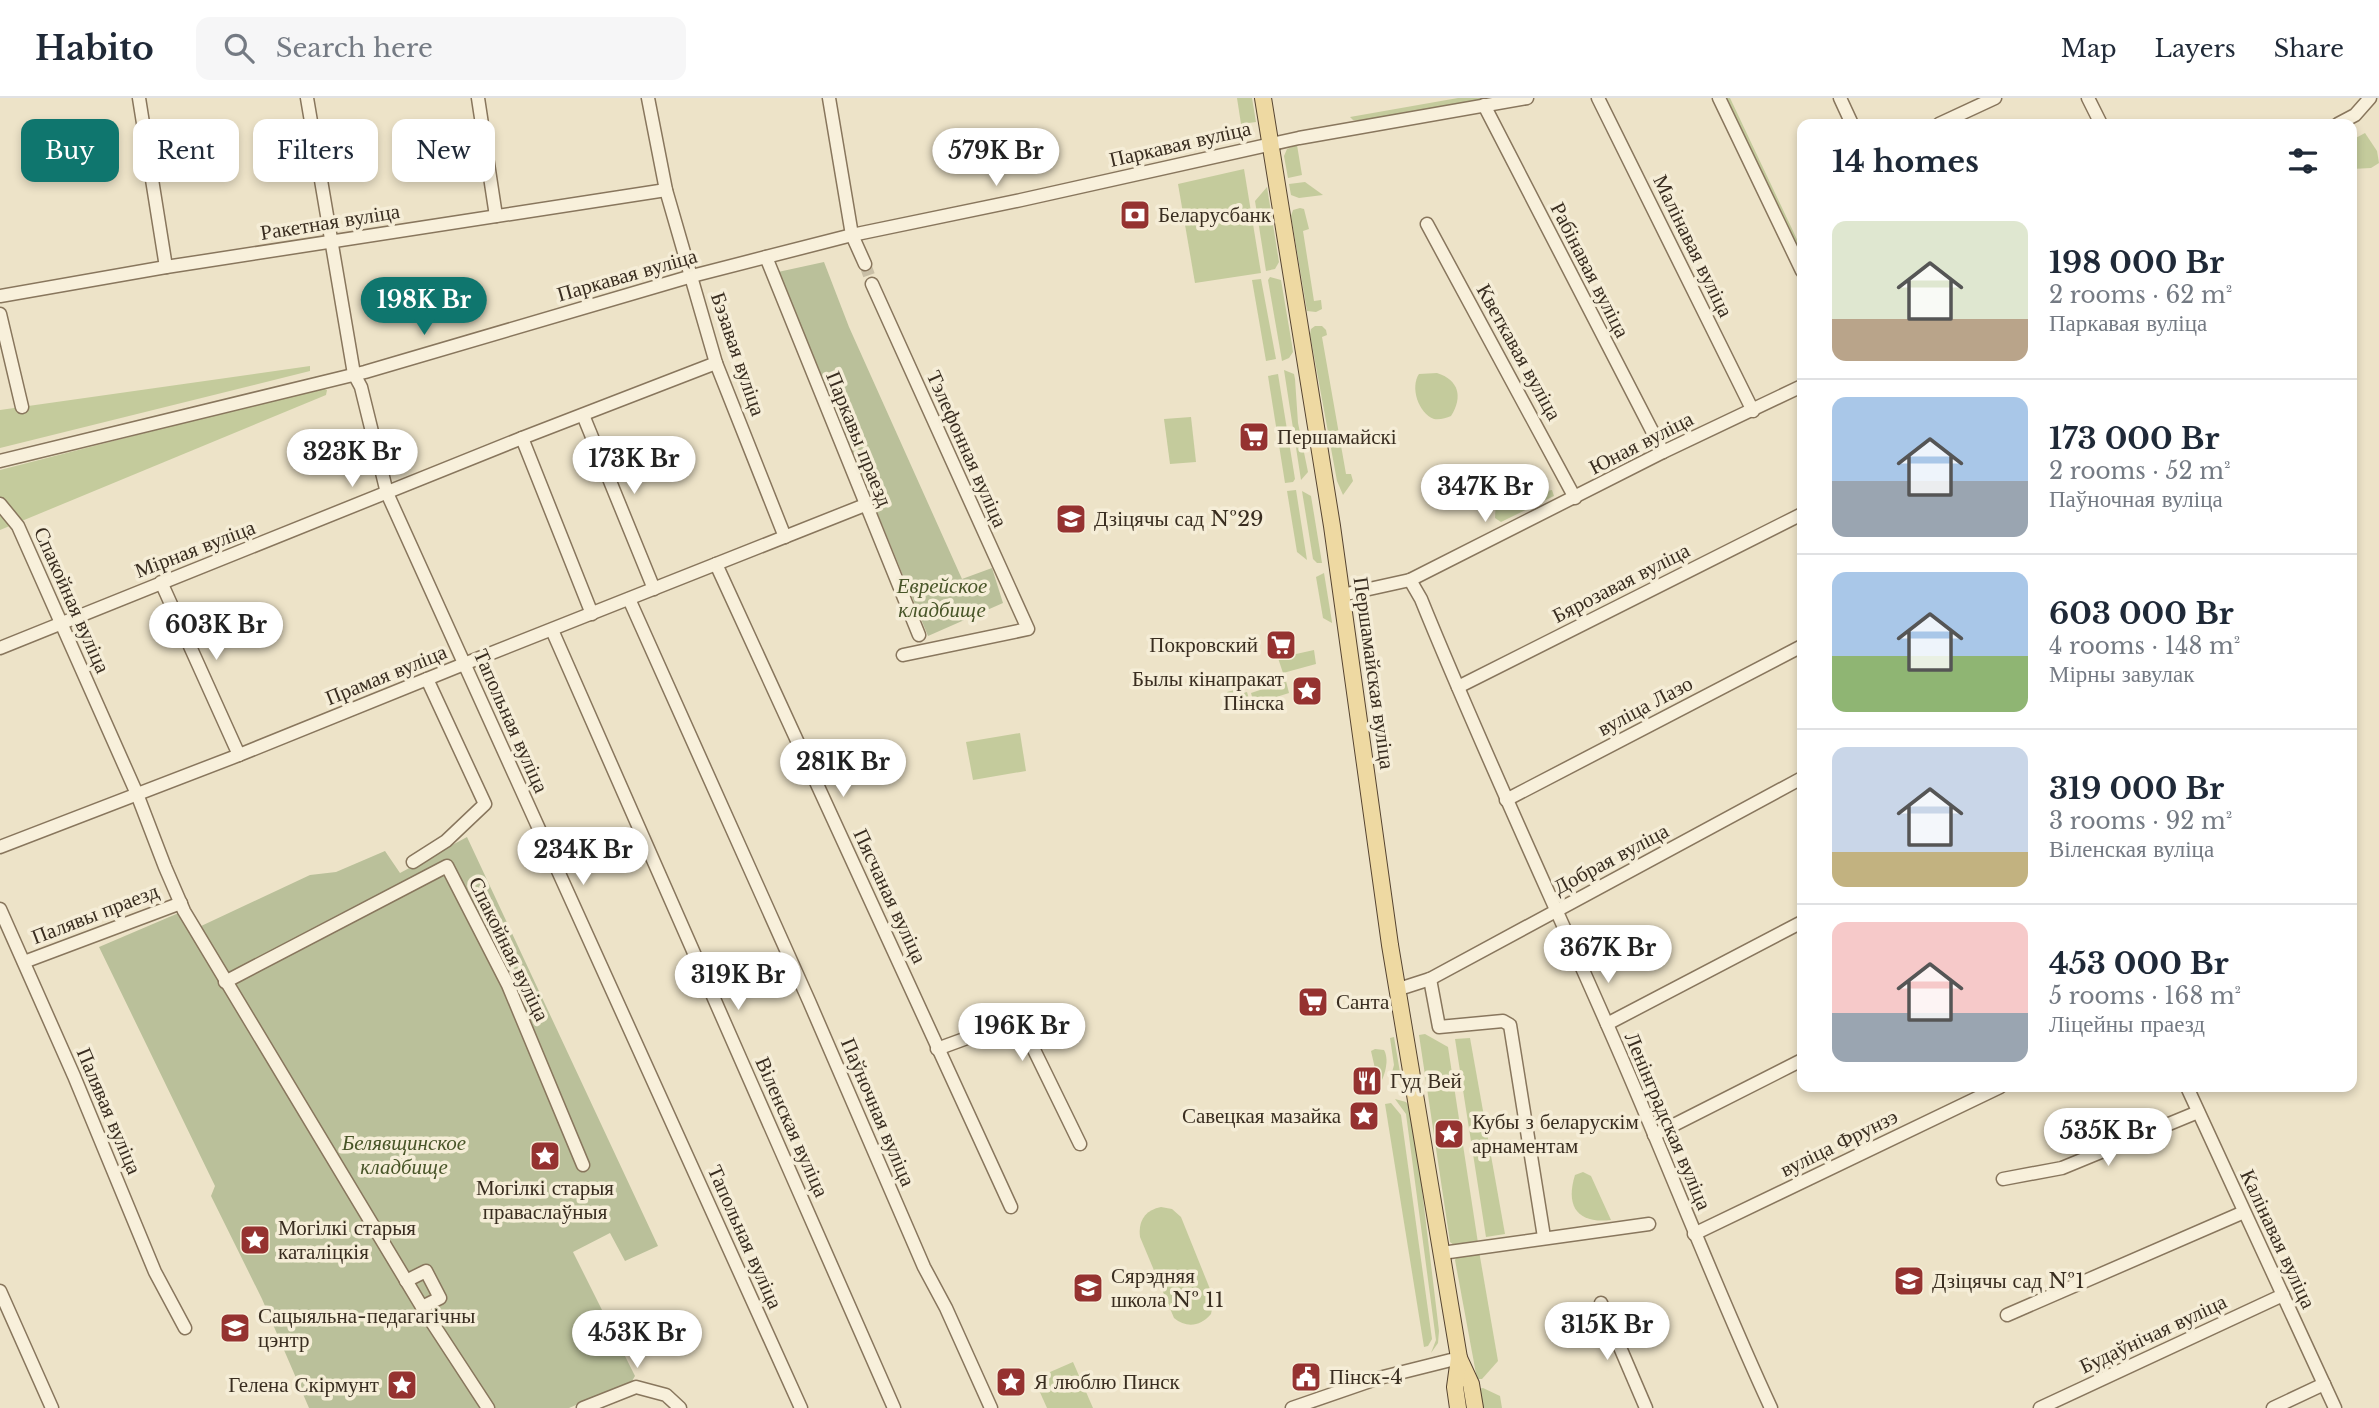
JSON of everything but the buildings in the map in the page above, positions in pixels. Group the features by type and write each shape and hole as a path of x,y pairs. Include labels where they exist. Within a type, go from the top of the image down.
{"main road":[{"name":"Першамайская вуліца","path":"1263,98 1342,595 1399,989 1459,1358 1471,1384 1475,1408"},
{"name":"Першамайская вуліца","path":"1458,1408 1455,1387 1459,1358"}],"street":[{"path":"139,98 166,267"},
{"name":"Тапольная вуліца","path":"307,98 354,374 361,387 387,493 801,1408"},
{"path":"478,98 496,216"},
{"name":"Бэзавая вуліца","path":"648,98 666,190 716,363 785,537"},
{"path":"830,98 852,235 865,264"},
{"name":"Паркавая вуліца","path":"0,461 354,374 692,276 852,235 1270,144 1527,98"},
{"name":"Малінавая вуліца","path":"1598,98 1753,411"},
{"path":"1719,98 1797,260"},
{"path":"1840,98 1850,119"},
{"path":"1950,119 1994,98"},
{"path":"2088,98 2098,119"},
{"path":"2347,119 2355,115 2370,98"},
{"name":"Рабінавая вуліца","path":"1484,105 1663,452"},
{"name":"Ракетная вуліца","path":"0,296 166,267 666,190"},
{"name":"Кветкавая вуліца","path":"1427,225 1575,498"},
{"name":"Паркавы праезд","path":"766,257 919,635"},
{"name":"Тэлефонная вуліца","path":"872,285 1028,629 903,655"},
{"path":"0,314 22,407"},
{"name":"Мірная вуліца","path":"0,648 716,363"},
{"name":"Юная вуліца","path":"1342,595 1410,580 1663,452 1797,389"},
{"path":"583,415 654,589"},
{"path":"522,438 592,614"},
{"name":"Спакойная вуліца","path":"0,504 18,526 137,793 181,902 225,982 406,1281 488,1408"},
{"name":"Прамая вуліца","path":"0,847 239,755 865,505"},
{"name":"Бярозавая вуліца","path":"1458,687 1797,517"},
{"name":"Пясчаная вуліца","path":"716,565 1011,1207"},
{"name":"Ленінградская вуліца","path":"1410,580 1421,599 1506,800 1607,1024 1694,1234 1771,1408"},
{"path":"161,582 239,755"},
{"name":"Паўночная вуліца","path":"629,599 809,1001 923,1267 946,1308 991,1408"},
{"name":"Віленская вуліца","path":"552,630 894,1408"},
{"name":"вуліца Лазо","path":"1506,800 1797,649"},
{"path":"414,862 446,841 485,804 427,679"},
{"name":"Добрая вуліца","path":"1399,989 1430,979 1797,781"},
{"name":"Спакойная вуліца","path":"225,982 447,866 508,985 583,1166"},
{"name":"Палявы праезд","path":"24,962 181,902"},
{"name":"Палявая вуліца","path":"0,909 155,1272 185,1328"},
{"path":"1607,1024 1797,925"},
{"path":"1430,979 1439,1027 1503,1021 1510,1025 1544,1237"},
{"path":"937,1049 1019,1019 1080,1144"},
{"path":"1654,1135 1797,1062"},
{"name":"вуліца Фрунзэ","path":"1694,1234 1990,1092"},
{"name":"Калінавая вуліца","path":"2188,1092 2335,1408"},
{"path":"2003,1179 2062,1168 2198,1112"},
{"path":"2007,1315 2244,1212"},
{"path":"1442,1253 1649,1224"},
{"path":"406,1281 426,1271 440,1298 422,1307"},
{"path":"0,1291 52,1408"},
{"name":"Будаўнічая вуліца","path":"2040,1408 2283,1295"},
{"path":"1601,1303 1646,1408"},
{"path":"1293,1408 1379,1378 1459,1358"},
{"path":"2273,1408 2324,1384"},
{"path":"583,1408 636,1387 666,1395 680,1408"}],"green space":[{"path":"1237,98 1252,98 1256,122 1241,124"},
{"path":"1458,98 1495,98 1363,121 1350,117"},
{"path":"1724,98 1730,98 1797,239 1797,252"},
{"path":"2365,133 2377,151 2379,163 2371,168 2357,169 2357,137"},
{"path":"1297,145 1302,175 1288,178 1284,156 1287,149"},
{"path":"1244,169 1261,273 1195,283 1178,184"},
{"path":"1305,182 1323,195 1299,198 1291,195 1289,184"},
{"path":"1267,187 1279,262 1275,269 1266,271 1255,201"},
{"path":"1304,209 1309,229 1303,231 1314,301 1321,300 1322,309 1316,312 1307,311 1291,216 1293,210"},
{"name":"Еврейское кладбище","path":"824,262 849,327 962,579 992,568 1003,603 928,636 778,272"},
{"path":"1270,277 1281,280 1293,352 1289,358 1282,361 1268,280"},
{"path":"1261,279 1276,359 1266,361 1252,280"},
{"path":"1315,326 1322,326 1326,330 1327,335 1322,337 1346,474 1351,474 1353,481 1343,495 1337,481 1310,334"},
{"path":"310,366 310,371 0,448 0,410"},
{"path":"1284,370 1294,374 1295,379 1298,423 1308,472 1301,480"},
{"path":"1437,373 1450,380 1458,396 1451,416 1434,419 1420,406 1415,386 1419,374"},
{"path":"1278,374 1295,479 1285,483 1268,376"},
{"path":"321,388 327,390 326,395 0,530 0,470"},
{"path":"1191,417 1196,462 1170,464 1164,419"},
{"path":"1296,490 1307,560 1297,552 1287,491"},
{"path":"1552,490 1554,496 1501,522 1495,518 1496,500"},
{"path":"1302,491 1311,496 1322,563 1313,559"},
{"path":"1324,573 1332,623 1323,618 1316,577"},
{"path":"1314,650 1316,664 1283,673 1278,658"},
{"path":"1285,677 1289,693 1254,704 1251,693 1263,689 1263,682"},
{"path":"1242,688 1243,693 1247,692 1252,710 1239,713 1232,708 1227,692"},
{"path":"1020,733 1026,771 973,780 966,742"},
{"name":"Белявщинское кладбище","path":"467,837 658,1246 625,1261 610,1233 573,1252 635,1376 632,1381 569,1408 309,1408 262,1299 211,1196 215,1186 99,947 188,909 199,927 310,875 336,872 385,851 400,873"},
{"path":"1425,1034 1448,1047 1478,1243 1455,1246 1450,1242 1419,1035"},
{"path":"1394,1037 1401,1078 1393,1087 1389,1083 1394,1065 1390,1038"},
{"path":"1470,1038 1505,1234 1486,1237 1455,1039"},
{"path":"1384,1050 1386,1059 1379,1086 1371,1051"},
{"path":"1395,1099 1406,1102 1409,1106 1420,1173 1439,1331 1438,1343 1431,1353 1436,1340 1406,1114"},
{"path":"1391,1103 1401,1115 1432,1339 1428,1346 1424,1347 1385,1104"},
{"path":"1583,1172 1591,1176 1611,1220 1590,1219 1577,1211 1573,1204 1572,1186 1575,1175"},
{"path":"1161,1207 1172,1209 1181,1217 1214,1299 1211,1314 1198,1324 1188,1325 1174,1318 1140,1237 1140,1226 1144,1217"},
{"path":"1479,1251 1498,1361 1482,1379 1477,1379 1455,1260 1457,1256"},
{"path":"1073,1362 1093,1408 1047,1408 1034,1379"},
{"path":"1483,1388 1500,1396 1502,1408 1481,1408 1478,1389"}],"tunnel":[{"path":"865,264 872,284"}],"place":[{"name":"Беларусбанк","path":"1135,215"},
{"name":"Першамайскі","path":"1254,437"},
{"name":"Дзіцячы сад №29","path":"1071,519"},
{"name":"Покровский","path":"1281,645"},
{"name":"Былы кінапракат Пінска","path":"1307,691"},
{"name":"Санта","path":"1313,1002"},
{"name":"Гуд Вей","path":"1367,1081"},
{"name":"Савецкая мазайка","path":"1364,1116"},
{"name":"Кубы з беларускім арнаментам","path":"1449,1134"},
{"name":"Могілкі старыя праваслаўныя","path":"545,1156"},
{"name":"Могілкі старыя каталіцкія","path":"255,1240"},
{"name":"Дзіцячы сад №1","path":"1909,1281"},
{"name":"Сярэдняя школа № 11","path":"1088,1288"},
{"name":"Сацыяльна-педагагічны цэнтр","path":"235,1328"},
{"name":"Пінск-4","path":"1306,1377"},
{"name":"Я люблю Пинск","path":"1011,1382"},
{"name":"Гелена Скірмунт","path":"402,1385"}]}
